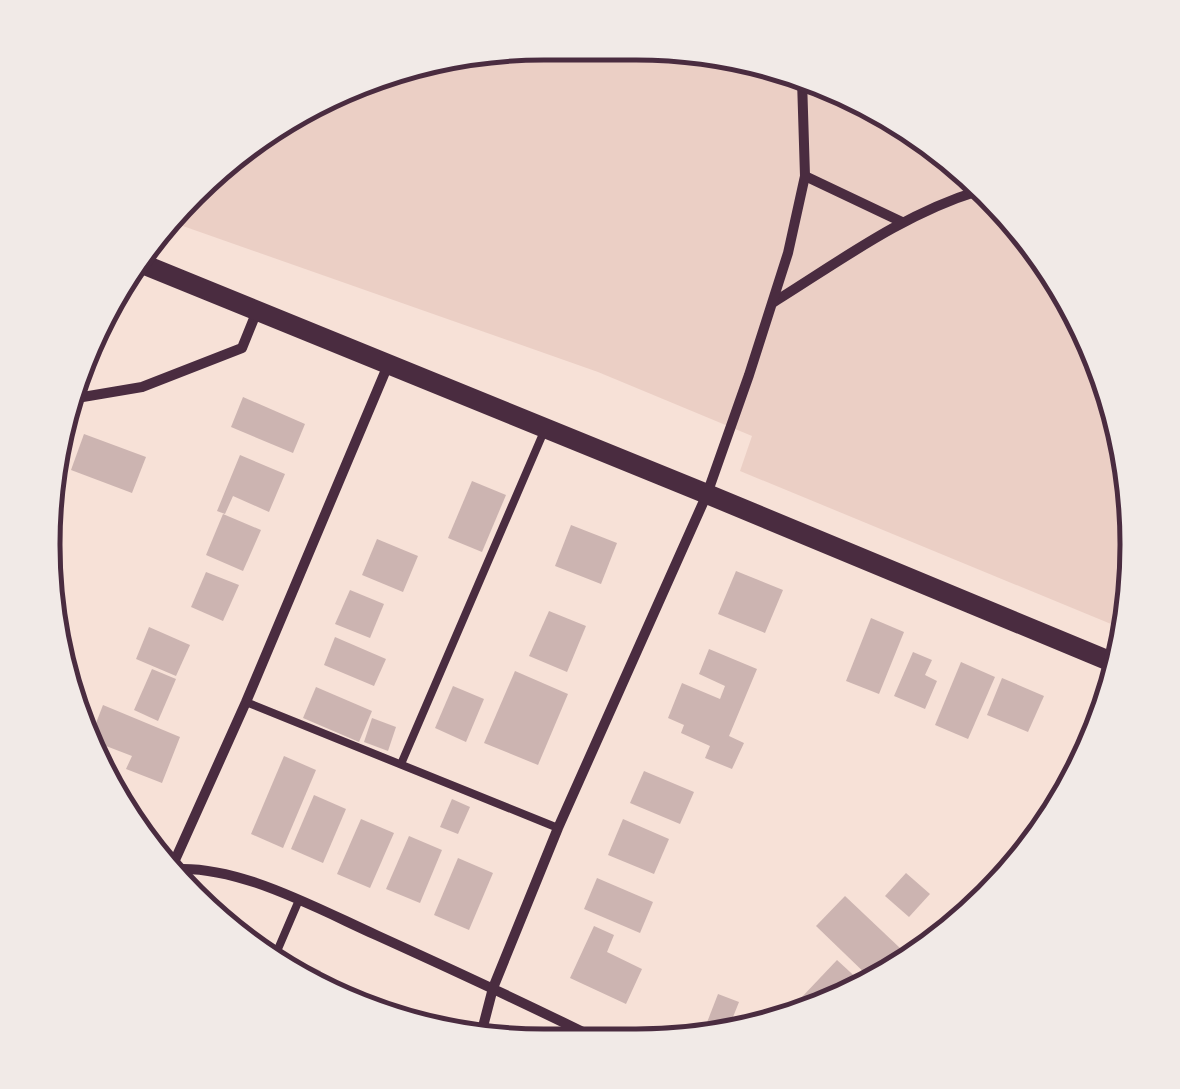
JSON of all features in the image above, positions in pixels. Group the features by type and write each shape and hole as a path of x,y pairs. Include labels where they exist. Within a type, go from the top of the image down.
{"main road":[{"path":"148,266 1106,660"}],"street":[{"path":"483,1025 493,988 558,828 707,494 773,302 805,176 802,90"},
{"path":"805,176 902,222"},
{"path":"773,302 902,222 969,194"},
{"path":"84,397 142,388 242,348 257,311"},
{"path":"174,856 246,702 388,366"},
{"path":"186,870 223,872 299,900 576,1029"}],"lane":[{"path":"401,764 545,429"},
{"path":"246,702 558,828"},
{"path":"278,949 299,900"}],"shaded area":[{"path":"513,61 667,61 730,69 821,97 878,125 955,180 1000,225 1055,302 1083,359 1111,450 1120,544 1113,625 740,471 752,436 598,372 180,225 225,180 302,125 359,97 450,69"}],"building":[{"path":"243,397 305,424 293,453 231,427"},
{"path":"84,434 146,457 132,493 71,470"},
{"path":"240,455 285,474 269,512 233,496 225,514 217,511"},
{"path":"472,481 506,495 482,552 448,538"},
{"path":"223,514 261,530 243,571 206,555"},
{"path":"571,525 617,543 601,584 555,566"},
{"path":"377,539 418,556 403,592 362,575"},
{"path":"736,571 783,590 765,633 718,614"},
{"path":"206,572 239,585 223,621 191,607"},
{"path":"350,590 384,604 370,638 335,624"},
{"path":"549,611 586,626 567,672 529,656"},
{"path":"871,618 904,632 879,694 846,681"},
{"path":"149,627 190,645 176,676 136,659"},
{"path":"335,637 386,659 374,686 324,665"},
{"path":"709,649 757,669 729,736 744,743 732,769 705,758 710,746 681,733 684,725 668,718 682,683 720,699 725,686 699,674"},
{"path":"913,652 932,660 925,675 937,681 925,709 894,696"},
{"path":"961,662 995,677 968,739 935,725"},
{"path":"152,669 176,679 158,721 134,710"},
{"path":"515,671 568,694 538,765 484,743"},
{"path":"1002,678 1044,696 1028,732 987,715"},
{"path":"453,686 484,699 466,742 435,728"},
{"path":"316,687 372,711 359,742 303,718"},
{"path":"103,705 180,737 162,783 126,769 132,756 104,745 95,725"},
{"path":"372,718 396,727 388,751 364,742"},
{"path":"284,756 316,770 283,848 251,834"},
{"path":"644,771 694,792 680,824 630,803"},
{"path":"314,795 346,809 323,863 291,849"},
{"path":"452,799 470,807 458,834 440,827"},
{"path":"361,819 394,833 370,888 337,874"},
{"path":"623,819 669,839 654,874 608,855"},
{"path":"409,836 442,850 420,903 386,889"},
{"path":"458,858 493,873 469,930 434,915"},
{"path":"906,873 930,894 909,917 885,896"},
{"path":"597,878 653,902 640,933 584,909"},
{"path":"845,896 901,949 863,972 816,926"},
{"path":"594,926 614,935 607,952 642,969 626,1004 570,978"},
{"path":"837,960 855,976 821,992 801,998"},
{"path":"718,994 739,1002 732,1019 706,1024"}]}
